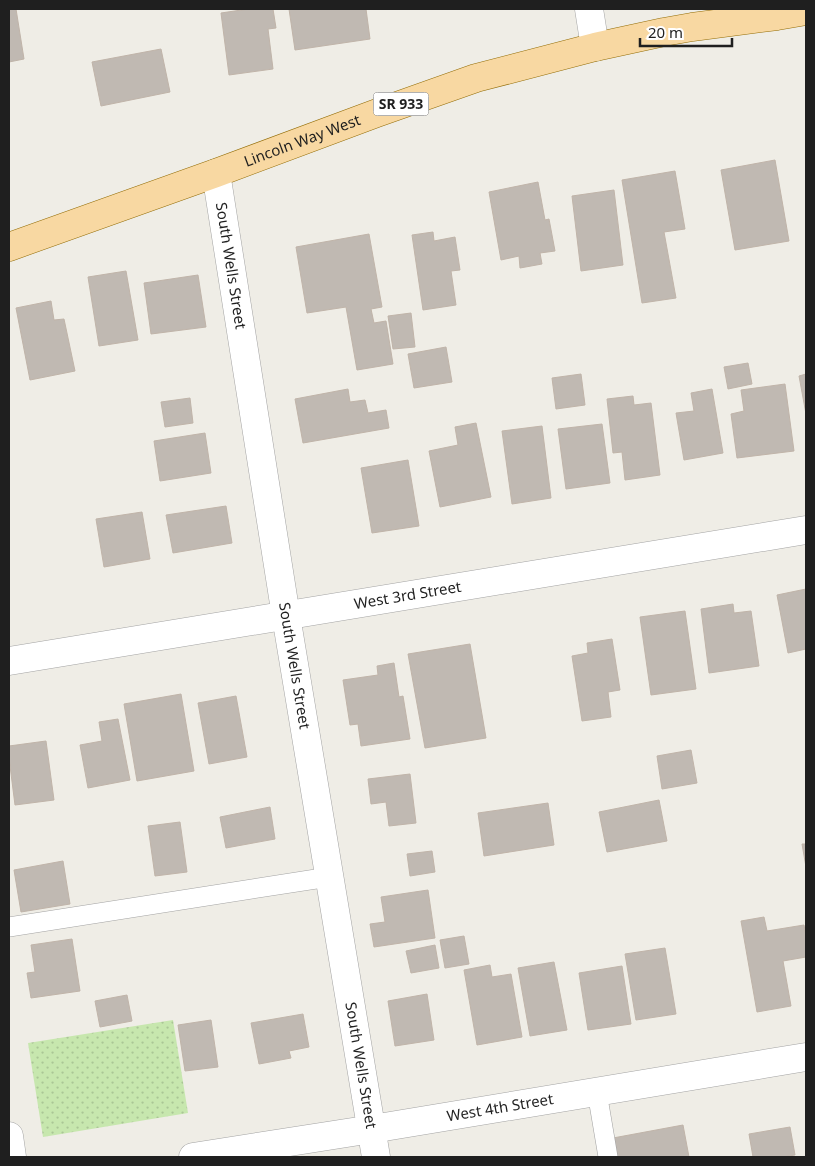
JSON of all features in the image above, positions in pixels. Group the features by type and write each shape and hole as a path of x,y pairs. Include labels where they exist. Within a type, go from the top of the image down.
{"main road":[{"name":"Lincoln Way West","path":"9,247 216,173 376,112 476,78 595,47 692,27 806,11"}],"street":[{"path":"589,9 595,47"},
{"name":"South Wells Street","path":"216,173 286,616 376,1157"},
{"name":"West 3rd Street","path":"9,662 806,530"},
{"name":"West 4th Street","path":"193,1157 806,1057"},
{"path":"9,1136 12,1157"}],"lane":[{"path":"9,927 329,877"},
{"path":"596,1092 608,1157"}],"green space":[{"path":"173,1020 188,1113 43,1137 28,1043"}],"building":[{"path":"9,9 16,9 24,59 9,62"},
{"path":"248,9 273,9 276,28 268,29 273,69 229,75 221,13"},
{"path":"289,9 366,9 370,39 295,50"},
{"path":"161,49 170,92 101,106 92,62"},
{"path":"775,160 789,241 735,250 721,170"},
{"path":"675,171 685,229 664,232 676,298 642,303 622,180"},
{"path":"538,182 545,220 549,219 555,251 540,253 542,264 520,268 519,256 501,260 489,192"},
{"path":"614,190 623,265 581,271 572,196"},
{"path":"433,232 434,241 455,237 460,270 451,271 456,305 423,310 412,235"},
{"path":"369,234 382,307 371,309 374,323 386,321 393,364 357,370 346,307 307,313 296,247"},
{"path":"126,271 138,340 99,346 88,277"},
{"path":"198,275 206,327 151,334 144,283"},
{"path":"51,301 54,320 64,319 75,371 30,380 16,308"},
{"path":"411,313 415,347 393,349 388,316"},
{"path":"446,347 452,382 414,388 408,354"},
{"path":"748,363 752,384 728,389 724,367"},
{"path":"581,374 585,405 556,409 552,378"},
{"path":"806,374 806,414 799,376"},
{"path":"785,384 794,451 737,458 731,414 744,411 741,390"},
{"path":"348,389 350,402 365,400 368,413 386,410 389,428 303,443 295,399"},
{"path":"712,389 723,453 684,460 676,413 694,411 691,393"},
{"path":"633,396 634,405 651,403 660,475 625,480 622,452 613,453 607,399"},
{"path":"190,398 193,423 165,427 161,402"},
{"path":"476,423 491,497 440,507 429,451 458,445 455,427"},
{"path":"602,424 610,483 566,489 558,429"},
{"path":"542,426 551,498 512,504 502,431"},
{"path":"205,433 211,473 160,481 154,441"},
{"path":"408,460 419,526 372,533 361,468"},
{"path":"226,506 232,543 173,553 166,515"},
{"path":"142,512 150,559 104,567 96,519"},
{"path":"806,589 806,649 788,653 777,595"},
{"path":"733,604 734,613 751,611 759,666 709,673 701,609"},
{"path":"685,611 696,689 651,695 640,617"},
{"path":"612,639 620,690 608,692 611,717 582,721 572,656 588,653 587,643"},
{"path":"470,644 486,738 425,748 408,654"},
{"path":"394,663 399,697 403,696 410,739 361,746 358,724 350,725 343,680 378,675 377,666"},
{"path":"181,694 194,771 137,781 124,704"},
{"path":"236,696 247,757 209,764 198,703"},
{"path":"118,719 130,780 88,788 80,745 102,741 99,722"},
{"path":"46,741 54,800 15,805 9,746"},
{"path":"691,750 697,783 662,789 657,756"},
{"path":"410,774 416,823 389,826 386,802 371,804 368,779"},
{"path":"659,800 667,841 607,852 599,812"},
{"path":"548,803 554,845 484,856 478,813"},
{"path":"270,807 275,839 226,848 220,817"},
{"path":"180,822 187,872 155,876 148,826"},
{"path":"802,844 806,844 806,867"},
{"path":"432,851 435,872 410,876 407,854"},
{"path":"63,861 70,904 21,912 14,870"},
{"path":"428,890 435,938 374,947 370,924 385,922 381,897"},
{"path":"764,917 767,931 804,925 806,957 783,961 791,1006 757,1012 741,921"},
{"path":"464,936 469,964 445,968 440,940"},
{"path":"72,939 80,991 31,998 27,973 35,972 31,945"},
{"path":"435,945 439,968 411,973 406,951"},
{"path":"665,948 676,1014 636,1020 625,954"},
{"path":"554,962 567,1030 530,1036 518,968"},
{"path":"490,965 492,977 511,974 522,1037 477,1045 464,970"},
{"path":"622,966 631,1024 588,1030 579,973"},
{"path":"427,994 434,1040 395,1046 388,1001"},
{"path":"127,995 132,1021 100,1027 95,1001"},
{"path":"303,1014 309,1047 289,1051 291,1058 259,1064 251,1023"},
{"path":"211,1020 218,1067 185,1071 178,1025"},
{"path":"683,1125 689,1157 616,1157 613,1138"},
{"path":"790,1127 795,1155 753,1157 749,1134"}]}
